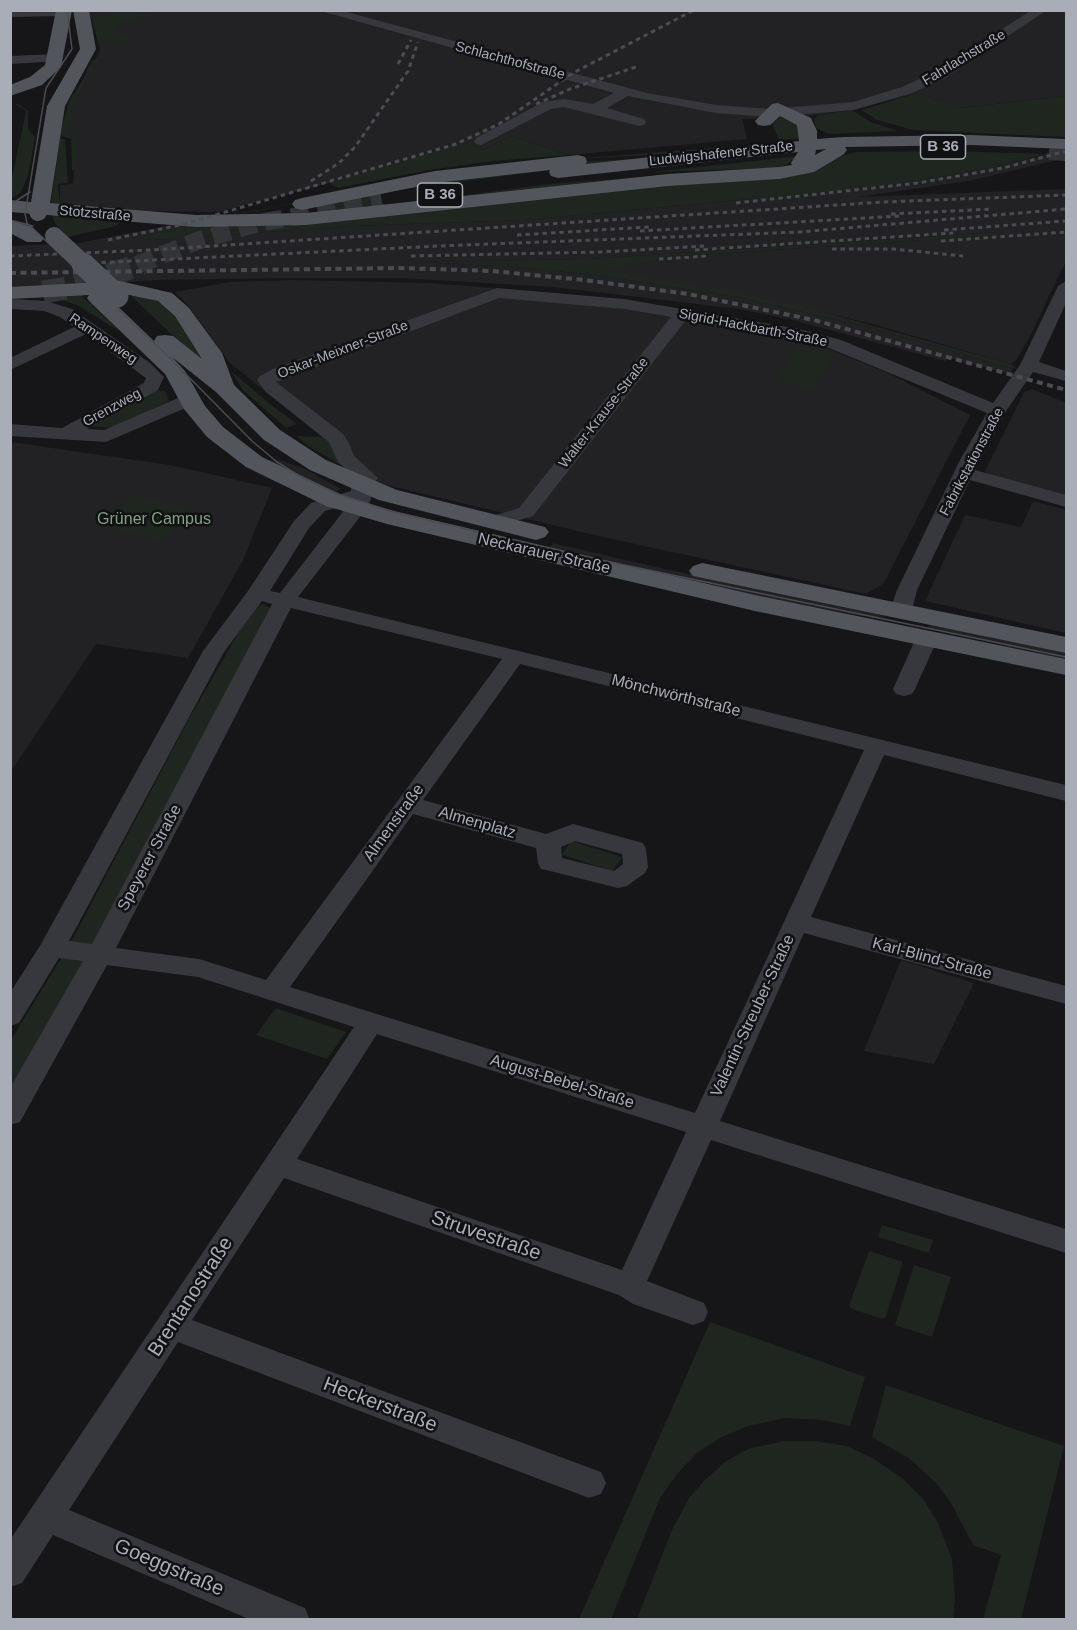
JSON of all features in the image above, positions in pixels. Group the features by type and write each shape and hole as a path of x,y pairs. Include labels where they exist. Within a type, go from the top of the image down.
{"main road":[{"path":"16,96 53,67 64,11 81,13 83,56 56,106 51,144 48,150 39,208 44,237"},
{"path":"57,52 72,51 83,56"},
{"path":"16,96 54,81 83,56"},
{"path":"744,112 794,122"},
{"path":"776,146 794,122"},
{"path":"776,146 794,122"},
{"path":"615,173 784,171 802,162 794,122"},
{"name":"Ludwigshafener Straße","path":"776,146 670,159 380,199 615,173 794,122 841,146 1049,151"},
{"path":"36,134 48,150"},
{"name":"Ludwigshafener Straße","path":"841,146 960,140 1066,144"},
{"path":"180,219 250,222 329,217 668,180 784,171 807,168 841,146"},
{"path":"180,219 239,215 412,181 519,166 626,158 670,159"},
{"path":"315,201 312,210 329,217"},
{"name":"Stotzstraße","path":"10,206 180,219"},
{"path":"10,226 44,237 107,297"},
{"path":"10,293 120,287 165,297 182,312 211,353 224,387"},
{"name":"Neckarauer Straße","path":"107,297 224,387 286,445 318,465 341,498"},
{"name":"Neckarauer Straße","path":"107,297 174,371 192,405 205,423 245,456 341,498 496,521 531,522 614,553 896,620 927,638 1066,667"},
{"path":"10,298 57,302 84,314 161,365 169,373 194,416 205,423"},
{"path":"245,456 269,456 280,452 286,445"},
{"name":"Neckarauer Straße","path":"387,506 755,603 896,620 1066,645"}],"street":[{"name":"Schlachthofstraße","path":"323,10 625,92 794,122"},
{"name":"Fahrlachstraße","path":"794,122 884,97 940,75 1041,10"},
{"path":"10,13 64,11"},
{"path":"10,60 57,52"},
{"path":"595,109 625,92"},
{"path":"481,141 555,103 595,109 639,122"},
{"name":"Schlachthofstraße","path":"698,106 744,112"},
{"name":"Fabrikstationstraße","path":"896,620 907,590 983,434 1029,365 1066,286"},
{"name":"Sigrid-Hackbarth-Straße","path":"497,293 580,299 683,313 799,334 835,344 997,411"},
{"name":"Oskar-Meixner-Straße","path":"341,498 368,477 345,458 336,438 272,388 266,380 279,373 497,293"},
{"name":"Rampenweg","path":"10,304 46,306 66,313 144,367 155,378"},
{"name":"Walter-Krause-Straße","path":"531,522 683,313"},
{"path":"10,365 87,327"},
{"path":"1029,365 1066,376"},
{"name":"Grenzweg","path":"64,434 152,386 155,378"},
{"path":"10,430 106,436 184,402"},
{"path":"965,473 1066,501"},
{"path":"10,1016 52,948 214,651 257,594 301,525 341,498"},
{"name":"Speyerer Straße","path":"10,1114 100,954 285,600 338,533 341,498"},
{"path":"338,533 361,523 387,506"},
{"path":"257,594 285,600"},
{"name":"Mönchwörthstraße","path":"285,600 1066,793"},
{"path":"904,689 927,638"},
{"name":"Almenstraße","path":"273,990 514,656"},
{"name":"Valentin-Streuber-Straße","path":"630,1286 877,746"},
{"name":"Almenplatz","path":"407,804 548,843"},
{"name":"Karl-Blind-Straße","path":"797,922 1066,995"},
{"name":"August-Bebel-Straße","path":"52,948 199,968 1066,1241"},
{"name":"Brentanostraße","path":"10,1571 371,1022"},
{"name":"Struvestraße","path":"279,1164 630,1286 644,1295 693,1312"},
{"name":"Heckerstraße","path":"172,1326 589,1483"},
{"name":"Goeggstraße","path":"46,1516 293,1620"}],"shaded area":[{"path":"89,11 1066,11 1066,96 960,108 918,93 852,110 792,118 742,119 747,139 569,155 511,136 484,150 464,142 330,183 218,212 142,211 73,206 73,204 60,205 60,185 73,184 77,140 69,134 76,96 89,66 100,49"},
{"path":"1054,148 1066,148 1066,158 969,181 857,197 1066,189 1066,261 1030,336 1017,359 1011,364 872,324 776,301 608,271 668,257 1000,235 998,232 588,259 422,262 519,267 603,276 742,298 873,328 1013,369 1009,374 949,358 945,361 793,320 739,309 553,287 401,278 285,278 158,280 11,290 10,246 78,243 183,223 196,223 139,238 153,240 350,226 524,220 847,190 1001,166 1044,155"},
{"path":"294,280 430,283 504,289 807,340 890,374 970,415 884,583 866,594 594,535 371,481 328,442 229,362 187,304 175,292 229,282"},
{"path":"1032,389 1066,403 1066,497 989,476 985,471 1024,392"},
{"path":"11,442 170,465 272,488 243,560 188,658 96,644 11,771"},
{"path":"277,459 305,469 341,489 333,494 297,477 271,461"},
{"path":"1033,501 1066,510 1066,633 925,601 965,515 1021,527"},
{"path":"553,543 888,616 873,618 719,589 548,551"},
{"path":"935,623 1066,651 1066,659 926,628"},
{"path":"901,960 974,983 934,1064 864,1051"}],"green space":[{"path":"113,13 154,14 146,18 126,20 114,27 120,34 138,38 114,43 98,41 92,20"},
{"path":"103,59 95,62 93,68 101,70 93,70 81,92 76,96 70,133 78,139 75,170 72,170 71,139 60,135 69,101 89,70 91,62"},
{"path":"918,93 961,108 1066,96 1066,137 913,130 877,120 861,110"},
{"path":"15,104 28,111 28,129 35,137 28,176 21,192 11,199 11,183 26,111"},
{"path":"852,110 871,122 898,131 829,134 816,128 814,119 818,115"},
{"path":"792,118 796,120 804,138 779,140 770,119"},
{"path":"511,136 569,155 494,161 429,170 338,188 330,183 464,142 484,150"},
{"path":"60,138 65,140 68,183 58,184 60,204 51,203"},
{"path":"764,144 758,147 704,152 561,160 462,171 348,191 263,210 220,216 270,208 398,180 493,165"},
{"path":"954,151 1045,154 1001,166 847,190 524,220 350,226 153,240 137,238 196,223 763,177 856,152"},
{"path":"799,156 786,165 775,168 652,172"},
{"path":"633,159 375,193 385,206 549,184 668,175 323,213 316,207 318,204 355,194 570,162"},
{"path":"52,213 121,220 121,222 116,226 68,237 54,222"},
{"path":"999,232 1001,235 668,257 610,271 721,289 805,307 1011,364 1015,367 1013,369 873,328 742,298 603,276 519,267 422,262 588,259"},
{"path":"75,290 119,331 77,305 47,296"},
{"path":"128,293 167,302 206,364 190,352"},
{"path":"798,345 836,353 812,389 774,381"},
{"path":"232,373 297,424 286,428 243,390"},
{"path":"150,390 165,391 169,401 117,428 86,426"},
{"path":"296,436 328,437 346,468 310,447"},
{"name":"Grüner Campus","path":"134,495 195,511 160,542 97,524"},
{"path":"263,604 270,608 97,945 11,1093 11,1040 71,942 190,717 239,632 258,606"},
{"path":"571,841 622,857 613,871 562,855"},
{"path":"276,1008 346,1032 327,1059 256,1035"},
{"path":"882,1225 933,1240 929,1253 878,1237"},
{"path":"869,1251 903,1262 886,1316 883,1319 849,1306"},
{"path":"914,1265 951,1277 932,1337 895,1325"},
{"path":"710,1322 865,1377 850,1426 822,1420 785,1418 748,1426 720,1438 697,1453 678,1473 660,1498 611,1619 579,1619"},
{"path":"886,1385 1064,1446 1021,1619 983,1619 1001,1555 973,1545 951,1503 936,1483 910,1459 872,1437"},
{"path":"784,1441 815,1441 847,1446 872,1458 902,1478 924,1500 938,1523 952,1559 955,1599 953,1619 637,1619 672,1530 689,1498 725,1462 748,1449"}],"tunnel":[{"path":"1049,151 1066,152"},
{"path":"137,265 197,241 258,223 382,202"},
{"path":"43,292 67,288 142,264"}],"tram line":[{"path":"29,193 46,88 72,49 67,10"},
{"path":"10,205 29,193"},
{"path":"29,193 25,214 29,225"},
{"path":"10,220 29,225"},
{"path":"29,225 33,226"},
{"path":"29,225 171,359 252,441 277,462 301,477 335,493 393,512 581,556 1066,657"}],"railway":[{"path":"108,240 185,224 456,144 499,124 573,73 694,10"},
{"path":"398,64 411,40"},
{"path":"311,181 339,163 355,147 408,71 418,42"},
{"path":"536,104 570,89 636,67"},
{"path":"736,203 918,183 1003,168 1066,151"},
{"path":"10,256 152,250 883,202 1066,195"},
{"path":"891,214 993,209"},
{"path":"93,263 439,246 800,232 1066,209"},
{"path":"640,231 900,216"},
{"path":"944,230 1066,221"},
{"path":"517,235 649,227"},
{"path":"941,241 1066,232"},
{"path":"695,250 953,233"},
{"path":"411,256 600,252 704,246"},
{"path":"832,249 893,249 963,256"},
{"path":"659,259 707,256"},
{"path":"10,273 399,268 492,271 584,280 688,294 814,320 1066,390"}]}
